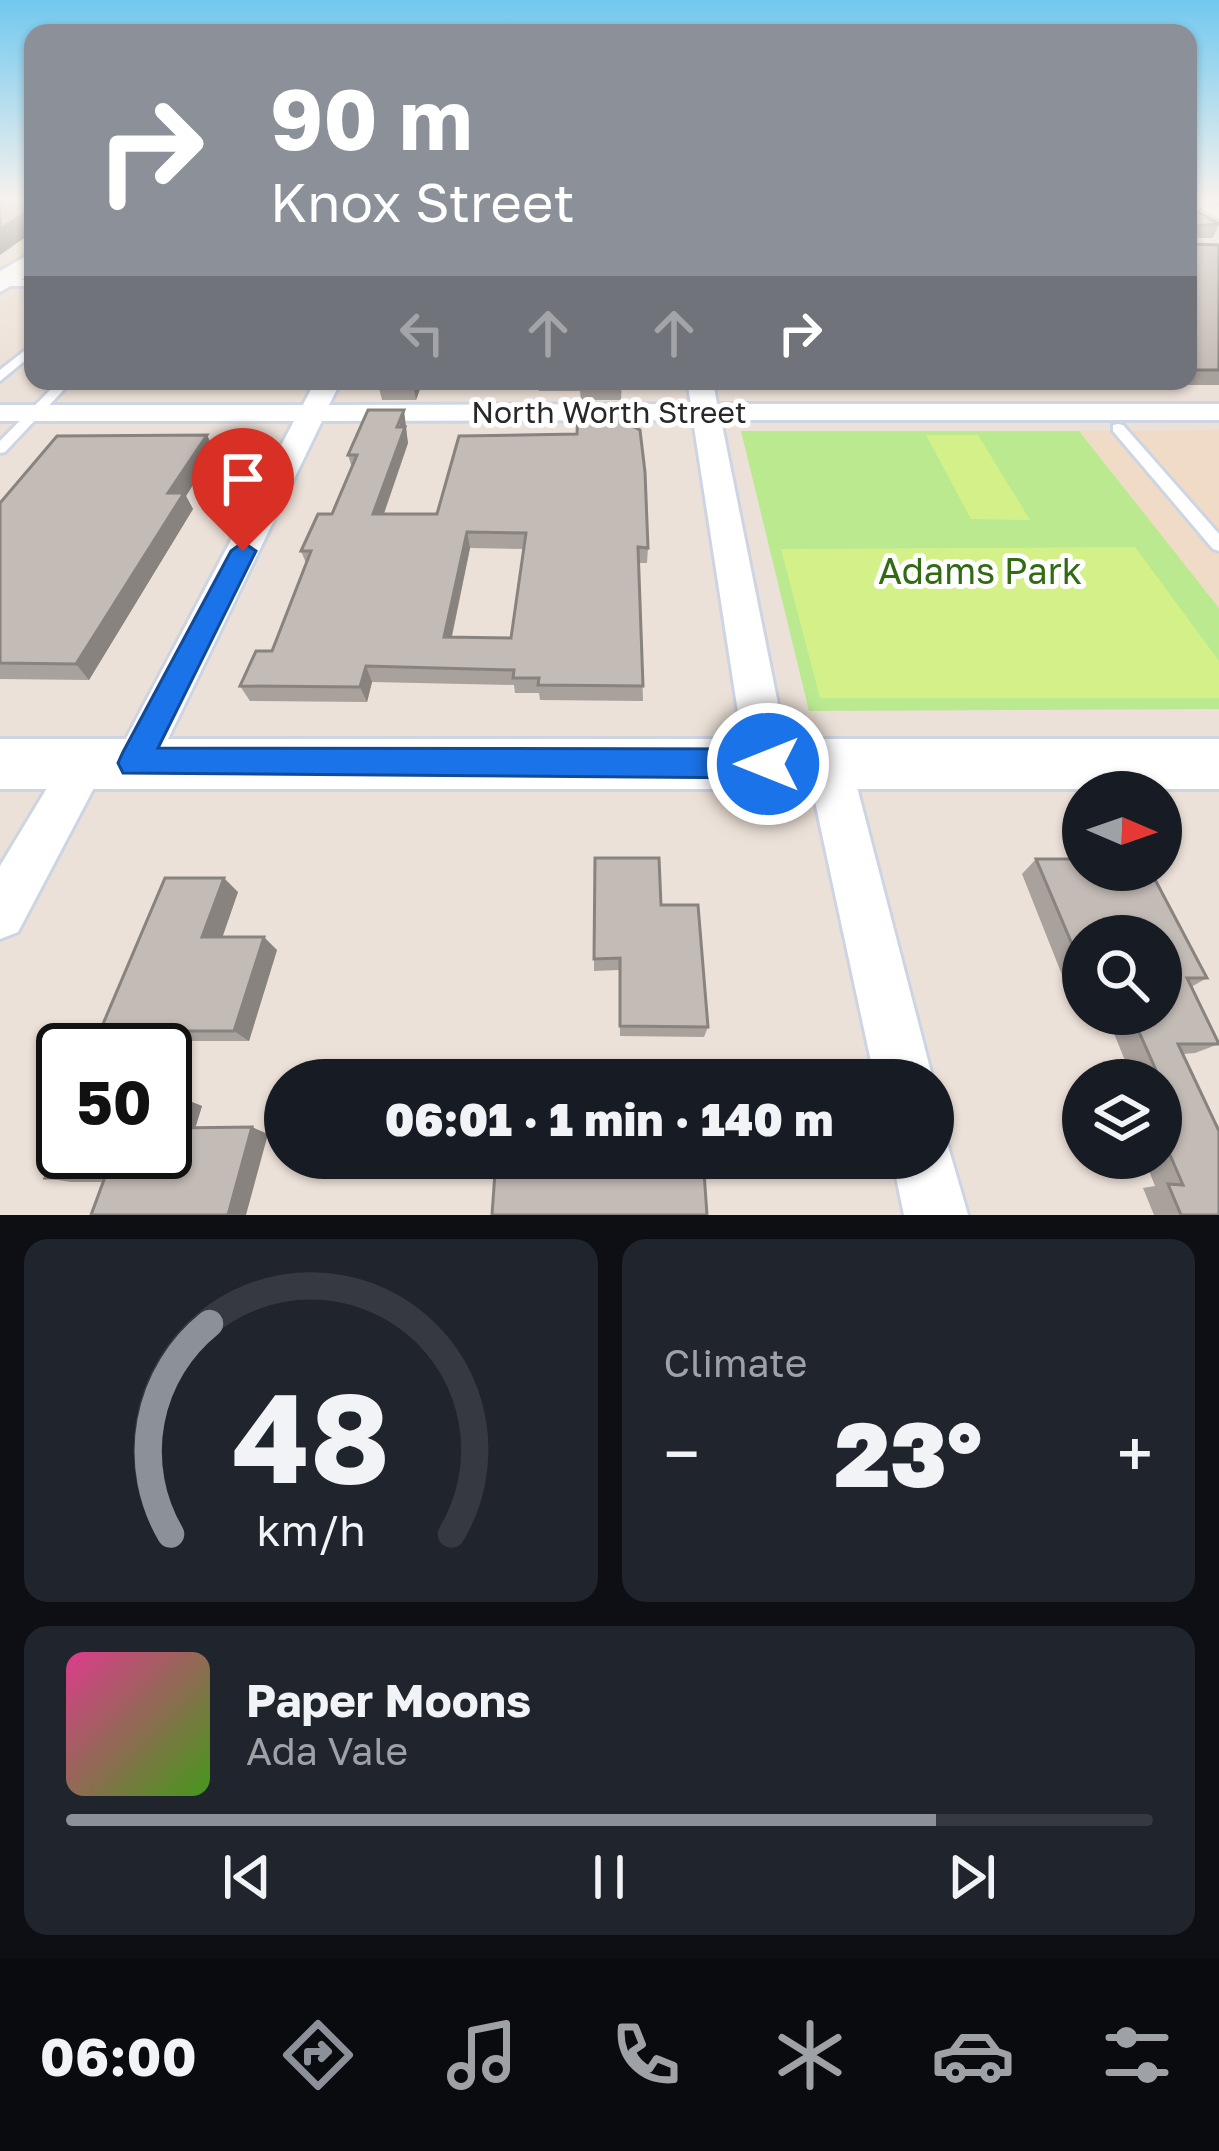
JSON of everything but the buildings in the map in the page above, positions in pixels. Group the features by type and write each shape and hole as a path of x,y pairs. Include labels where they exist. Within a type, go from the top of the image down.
{"main road":[{"path":"0,764 1219,764"}],"street":[{"path":"1102,390 1121,420"},
{"name":"North Worth Street","path":"0,412 320,397 703,397 1121,420 1219,412"},
{"path":"0,914 110,763 320,397"},
{"path":"703,397 768,764"},
{"path":"829,764 899,1059"},
{"path":"927,1179 936,1215"}],"lane":[{"path":"0,377 24,356"},
{"path":"0,449 57,390"},
{"path":"1121,420 1219,544"}],"shaded area":[{"path":"1219,430 1219,608 1079,431"}],"green space":[{"name":"Adams Park","path":"741,431 1079,431 1219,608 1219,709 809,711"},
{"path":"926,435 978,435 1030,520 971,519"},
{"path":"1135,547 1219,661 1219,698 820,698 781,549"}],"route":[{"path":"243,551 135,763 768,764"}]}
